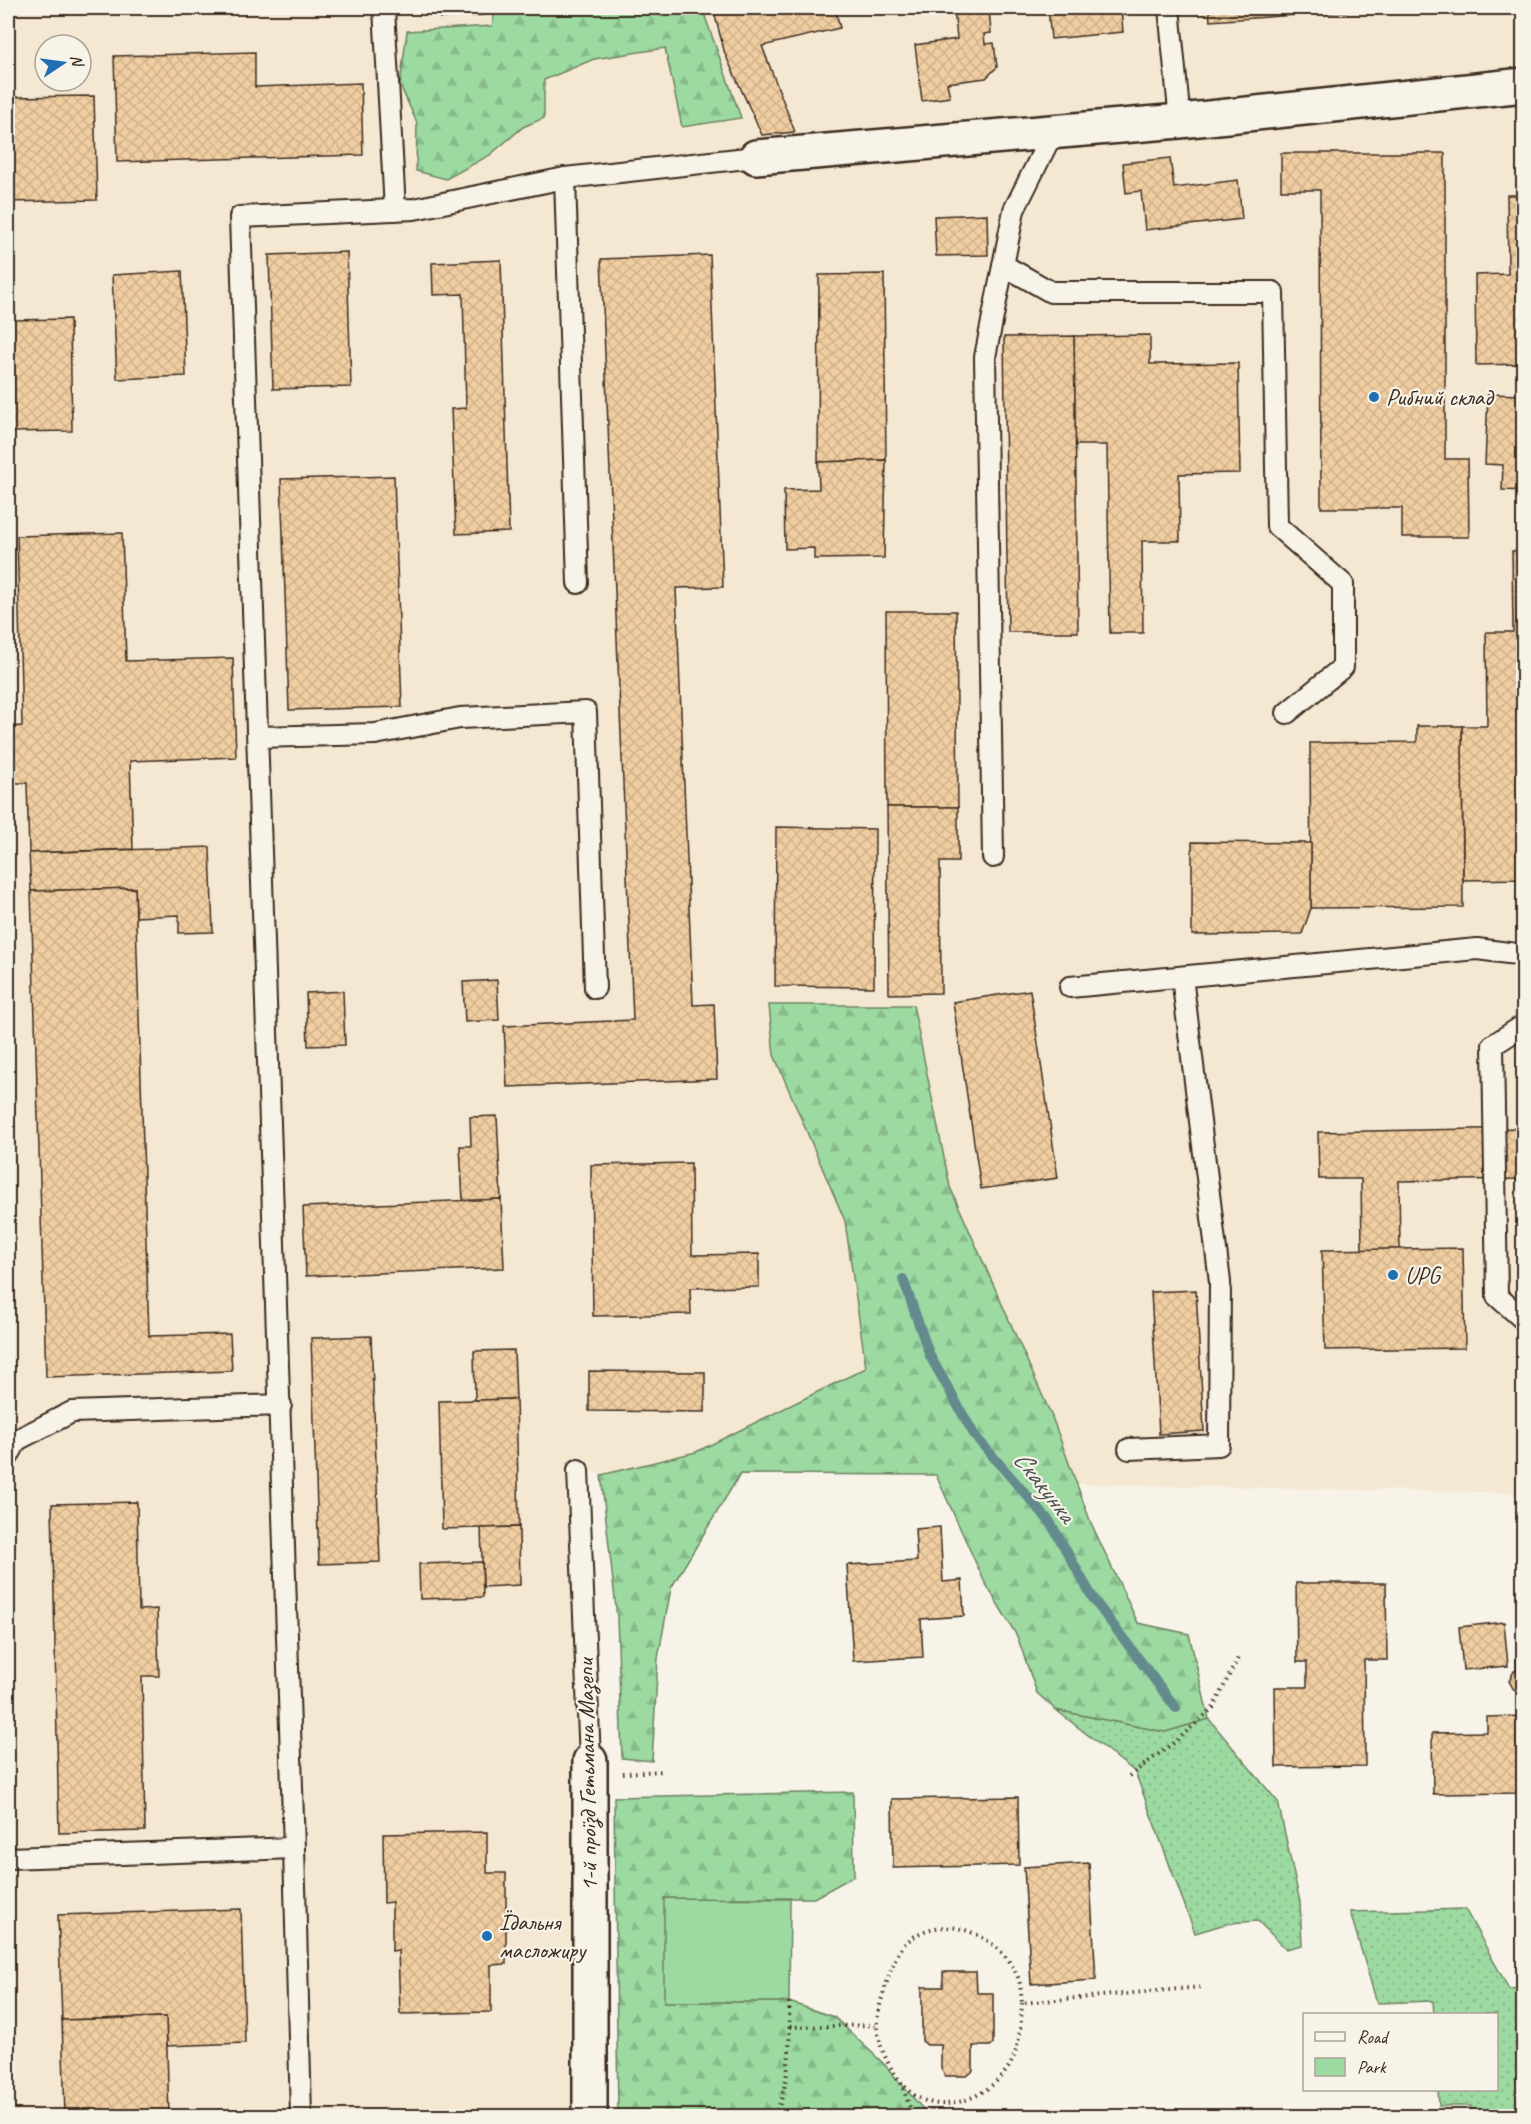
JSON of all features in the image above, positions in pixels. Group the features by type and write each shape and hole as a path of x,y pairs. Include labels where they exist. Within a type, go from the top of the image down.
{"street":[{"path":"756,157 1180,121 1524,85"},
{"name":"1-й проїзд Гетьмана Мазепи","path":"590,1761 590,2116"}],"lane":[{"path":"384,8 395,210"},
{"path":"1169,8 1180,121"},
{"path":"993,857 985,357 1014,210 1053,132"},
{"path":"301,2116 281,1406 240,217 414,209 565,178 756,157"},
{"path":"565,178 578,583"},
{"path":"1003,265 1051,292 1273,292 1277,526 1343,584 1343,667 1287,713"},
{"path":"258,737 375,734 460,718 586,712 595,988"},
{"path":"1070,987 1477,949 1524,955"},
{"path":"1129,1449 1219,1444 1220,1282 1182,976"},
{"path":"1524,1025 1493,1046 1497,1296 1524,1320"},
{"path":"8,1457 17,1440 72,1412 281,1406"},
{"name":"1-й проїзд Гетьмана Мазепи","path":"578,1470 590,1761"},
{"path":"8,1858 294,1848"}],"path":[{"path":"1129,1776 1175,1742 1213,1708 1238,1658"},
{"path":"901,2082 920,2098 943,2104 958,2102 982,2092 998,2080 1010,2064 1018,2041 1022,2003 1019,1981 1008,1960 994,1944 979,1935 954,1928 936,1928 918,1934 903,1946 893,1965 882,1996 878,2025 884,2055 901,2082 913,2116"},
{"path":"1022,2003 1201,1987"},
{"path":"775,2116 785,2087 790,2061 789,2002"},
{"path":"790,2026 878,2025"}],"shaded area":[{"path":"8,8 1507,8 1524,30 1523,1493 1076,1484 936,1475 581,1473 599,2116 8,2116"}],"green space":[{"path":"495,8 702,8 741,118 682,127 665,48 594,59 544,80 544,118 523,127 490,155 446,179 416,171 417,123 400,85 407,31 492,26"},
{"path":"769,1005 913,1005 950,1187 1052,1417 1091,1523 1138,1623 1189,1634 1209,1719 1165,1732 1056,1710 1037,1693 1017,1636 984,1581 936,1475 740,1474 671,1588 658,1658 652,1761 622,1758 617,1617 601,1475 696,1452 866,1368 845,1221 774,1055"},
{"path":"1056,1710 1165,1732 1209,1719 1278,1802 1300,1902 1302,1945 1286,1949 1258,1921 1229,1923 1195,1933 1135,1772"},
{"path":"853,1792 854,1876 814,1898 730,1898 664,2002 789,2002 834,2017 884,2064 929,2116 618,2116 614,1797"},
{"path":"664,1898 790,1899 789,2002 664,2002"},
{"path":"1465,1909 1509,1989 1523,1988 1523,2116 1472,2116 1471,2106 1439,2106 1438,2091 1498,2091 1498,2013 1434,2013 1433,2001 1377,2003 1350,1912"}],"building":[{"path":"439,8 483,8 483,15 440,18"},
{"path":"713,8 835,8 840,28 762,46 795,132 762,135 725,54"},
{"path":"954,8 989,8 991,33 984,34 985,44 994,43 997,67 986,78 947,83 950,97 922,101 915,45 957,39"},
{"path":"1048,8 1121,8 1123,32 1051,39"},
{"path":"1209,8 1396,8 1210,21"},
{"path":"255,52 255,87 361,83 363,155 117,162 114,56"},
{"path":"94,96 97,200 8,202 8,97"},
{"path":"1281,153 1445,153 1445,459 1468,459 1469,537 1402,537 1402,508 1321,508 1320,190 1281,190"},
{"path":"1170,158 1174,188 1238,180 1242,219 1145,230 1141,191 1126,193 1123,163"},
{"path":"1507,195 1524,195 1524,364 1476,365 1475,275 1508,274"},
{"path":"987,214 988,255 936,256 934,216"},
{"path":"347,252 351,387 273,389 269,255"},
{"path":"710,255 723,587 676,588 693,1005 714,1004 717,1079 507,1087 504,1026 633,1020 601,259"},
{"path":"501,260 509,532 456,534 451,409 466,408 463,294 433,295 432,263"},
{"path":"182,271 186,376 117,379 112,275"},
{"path":"884,274 886,460 818,462 819,275"},
{"path":"70,319 72,431 9,432 8,320"},
{"path":"1150,335 1150,364 1238,363 1240,473 1179,474 1180,541 1142,541 1143,633 1110,633 1107,445 1075,445 1074,336"},
{"path":"1074,336 1078,632 1008,632 1004,337"},
{"path":"1488,394 1524,395 1524,491 1502,490 1503,465 1485,464"},
{"path":"886,460 884,558 814,559 814,548 785,549 784,490 819,489 818,462"},
{"path":"394,476 402,707 289,710 281,479"},
{"path":"122,533 126,661 233,658 236,757 130,761 133,849 29,853 27,783 8,783 8,727 22,726 17,536"},
{"path":"1512,551 1524,551 1524,879 1463,880 1462,726 1487,726 1486,632 1513,632"},
{"path":"886,611 956,611 958,807 887,807"},
{"path":"1417,726 1462,726 1463,907 1311,908 1310,743 1417,742"},
{"path":"887,807 958,807 958,862 940,862 941,993 889,994"},
{"path":"776,827 875,829 874,987 775,986"},
{"path":"1192,842 1311,843 1311,908 1302,934 1192,935"},
{"path":"210,847 213,932 179,933 179,915 136,917 135,888 31,891 29,853"},
{"path":"135,888 149,1336 230,1334 232,1371 46,1377 31,891"},
{"path":"497,980 499,1020 465,1022 463,982"},
{"path":"1030,990 1058,1178 981,1189 953,1002"},
{"path":"343,991 345,1045 308,1046 306,993"},
{"path":"497,1116 501,1199 463,1201 460,1146 471,1146 470,1117"},
{"path":"1524,1128 1524,1179 1399,1181 1400,1249 1362,1250 1361,1179 1319,1179 1318,1132"},
{"path":"691,1163 692,1255 759,1254 759,1287 690,1288 691,1314 593,1316 591,1165"},
{"path":"501,1199 504,1268 306,1276 303,1207"},
{"name":"UPG","path":"1463,1248 1465,1348 1325,1350 1322,1250"},
{"path":"1196,1290 1204,1431 1159,1434 1151,1292"},
{"path":"371,1336 380,1562 319,1564 311,1338"},
{"path":"514,1350 516,1399 475,1400 474,1351"},
{"path":"589,1371 705,1372 705,1412 589,1411"},
{"path":"516,1399 519,1527 442,1529 439,1401"},
{"path":"137,1502 139,1610 157,1609 159,1676 142,1676 145,1831 59,1833 52,1504"},
{"path":"519,1527 520,1585 483,1587 481,1528"},
{"path":"940,1527 943,1582 962,1580 964,1616 921,1619 923,1657 853,1661 847,1565 917,1561 915,1529"},
{"path":"482,1562 483,1597 420,1599 419,1564"},
{"path":"1296,1583 1386,1583 1387,1660 1364,1660 1365,1766 1276,1767 1275,1687 1307,1687 1307,1662 1297,1662"},
{"path":"1504,1622 1508,1666 1463,1670 1459,1627"},
{"path":"1517,1658 1524,1658 1524,1705 1518,1705 1518,1690 1514,1690 1509,1681 1514,1671 1517,1671"},
{"path":"1524,1716 1524,1793 1433,1794 1432,1733 1487,1732 1487,1717"},
{"path":"1018,1797 1019,1865 893,1868 892,1799"},
{"path":"1519,1811 1524,1811 1524,1856"},
{"path":"487,1832 487,1873 506,1873 506,1964 491,1965 491,2012 400,2014 398,1950 392,1951 392,1902 384,1903 383,1834"},
{"path":"1089,1863 1096,1980 1031,1984 1024,1867"},
{"path":"241,1909 245,2043 167,2046 166,2017 62,2020 58,1915"},
{"path":"943,1972 976,1972 977,1993 993,1993 993,2044 973,2046 973,2071 967,2076 945,2076 941,2068 941,2045 927,2045 922,2041 922,1987 943,1987"},
{"path":"166,2017 169,2116 65,2116 62,2020"}],"waterway":[{"name":"Скакунка","path":"903,1279 930,1356 975,1436 1050,1522 1094,1600 1176,1708"}],"place":[{"name":"Рибний склад","path":"1374,397"},
{"name":"UPG","path":"1393,1275"},
{"name":"Їдальня масложиру","path":"487,1936"}]}
